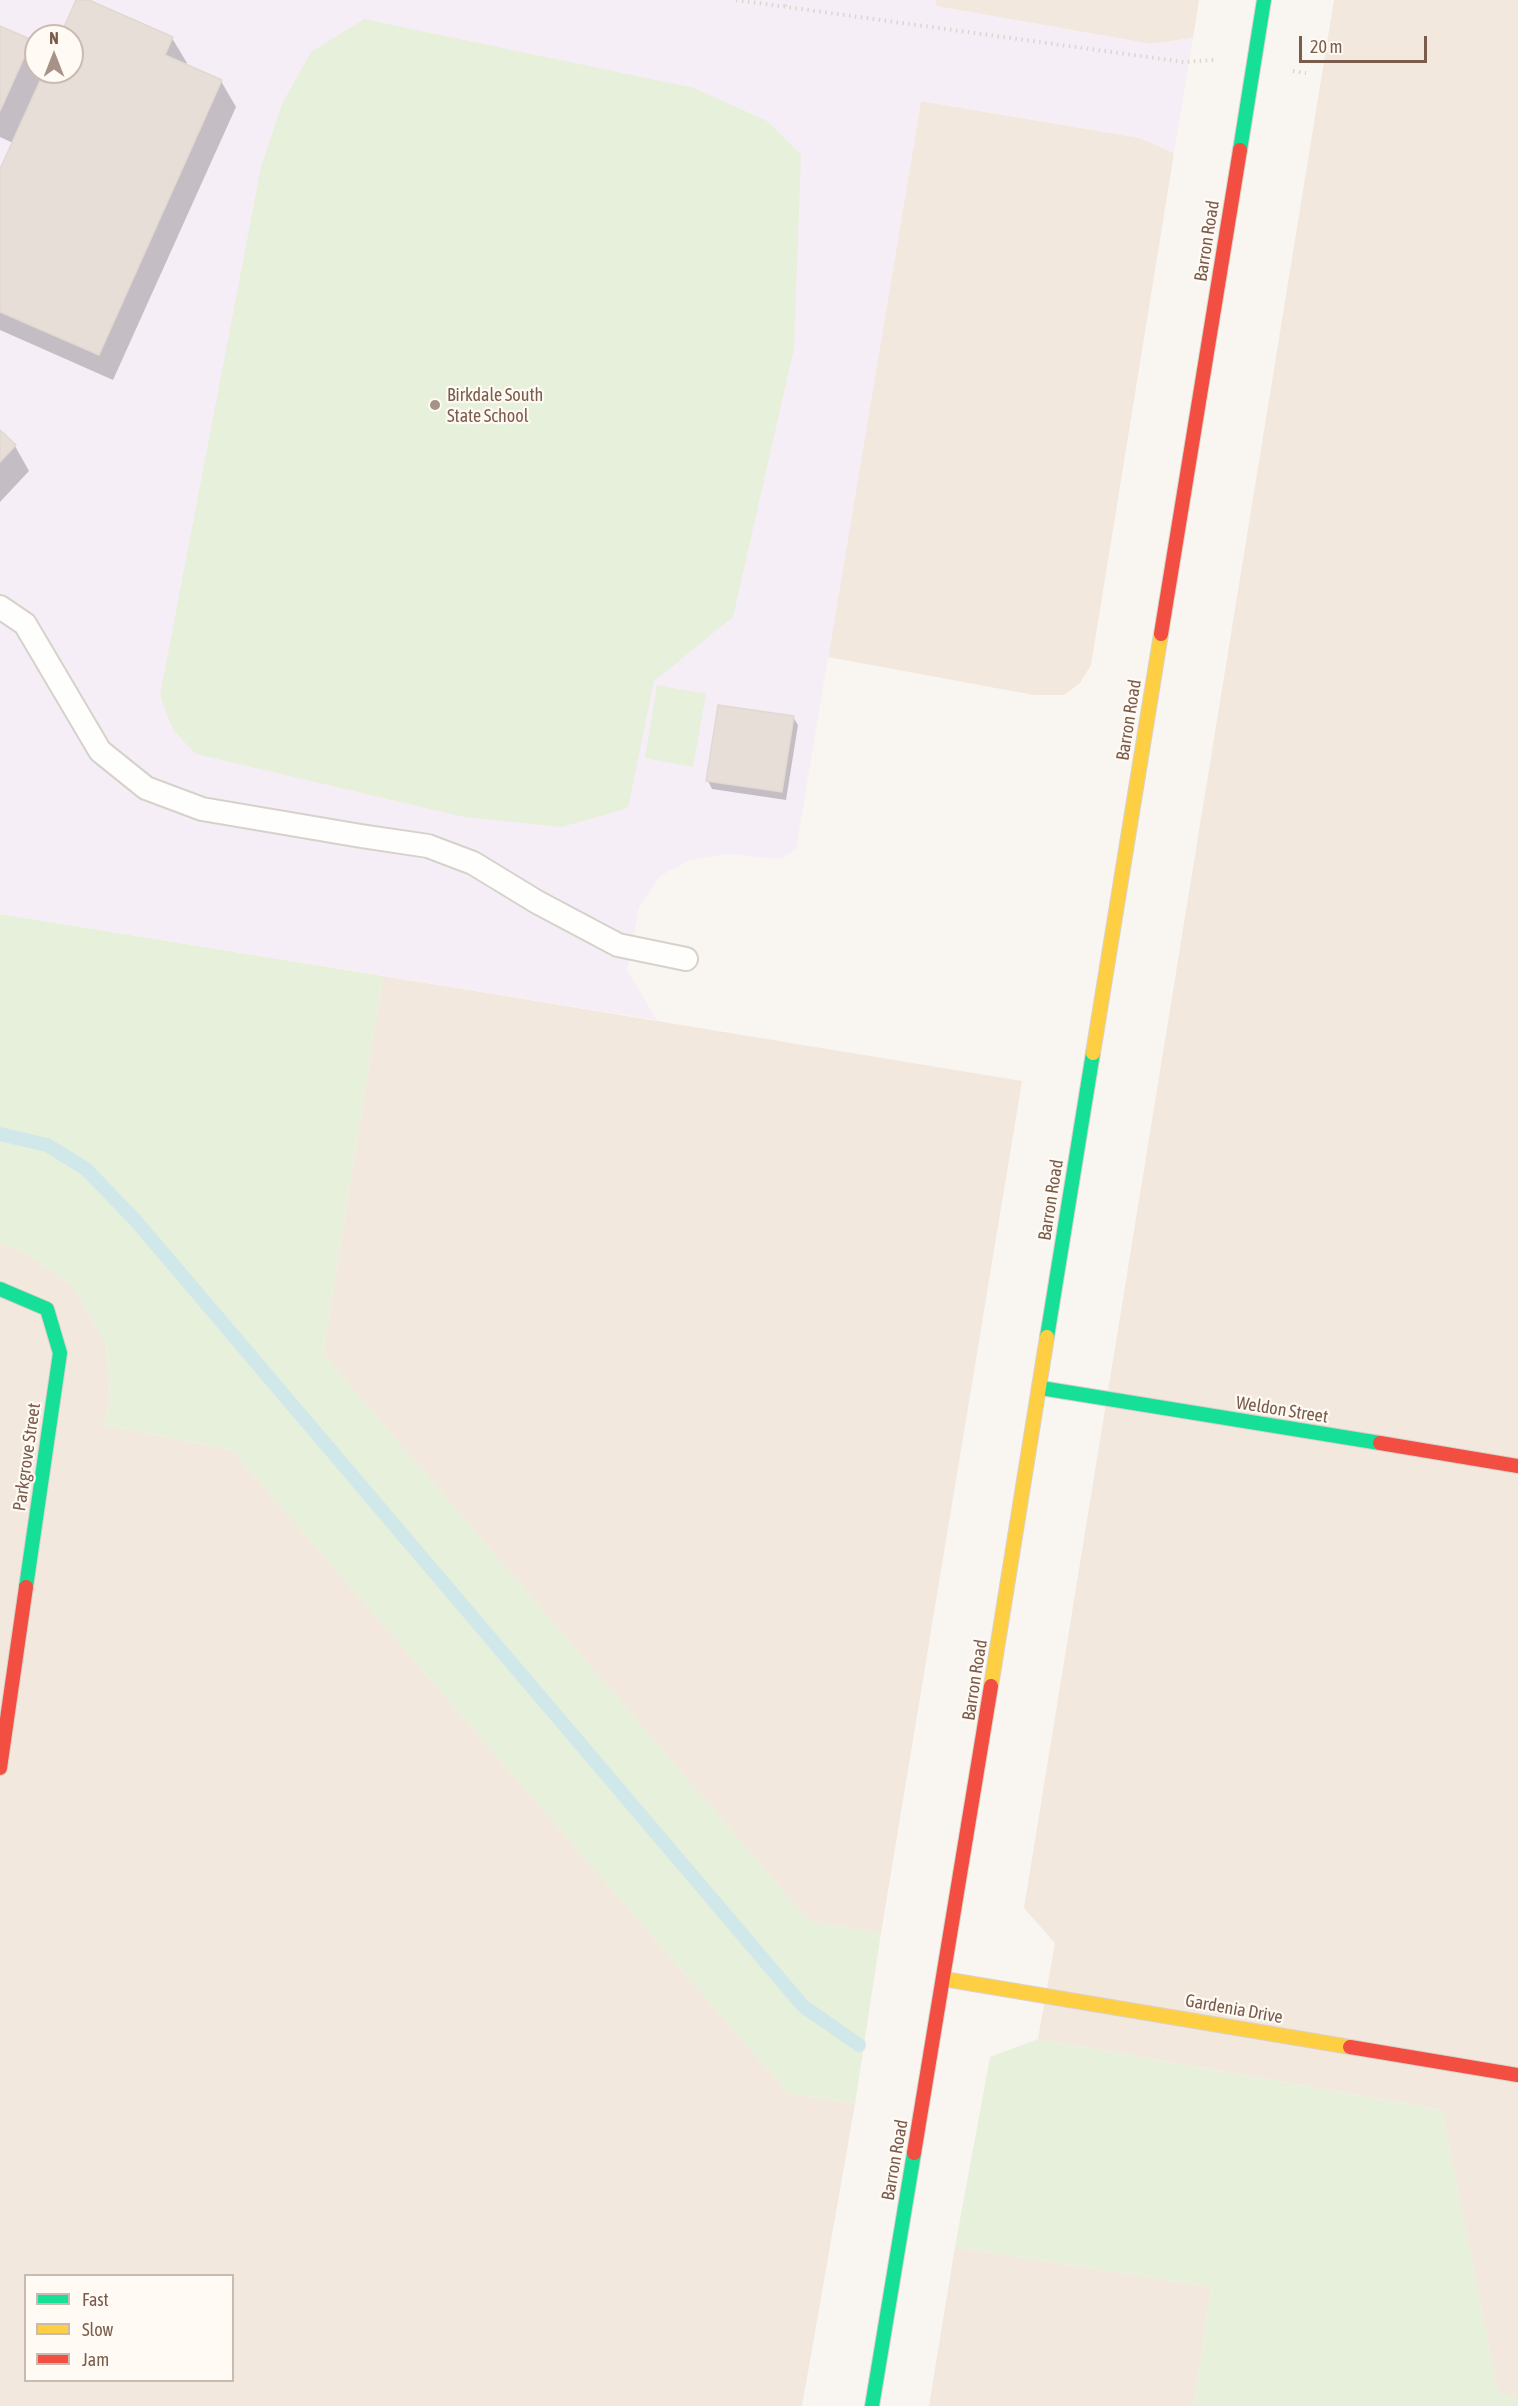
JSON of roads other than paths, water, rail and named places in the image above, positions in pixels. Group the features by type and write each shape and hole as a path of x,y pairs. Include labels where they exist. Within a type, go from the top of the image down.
{"street":[{"name":"Barron Road","path":"872,2406 1041,1388 1093,1049 1264,0"},
{"name":"Parkgrove Street","path":"0,1290 47,1309 60,1353 0,1768"},
{"name":"Weldon Street","path":"1041,1388 1518,1466"},
{"name":"Gardenia Drive","path":"944,1979 1518,2075"}],"lane":[{"path":"0,607 25,624 100,751 146,788 202,809 361,837 428,846 473,863 537,902 618,945 686,959"}],"waterway":[{"path":"0,1134 47,1145 86,1169 136,1221 803,2006 859,2045"}],"place":[{"name":"Birkdale South State School","path":"435,405"}]}
